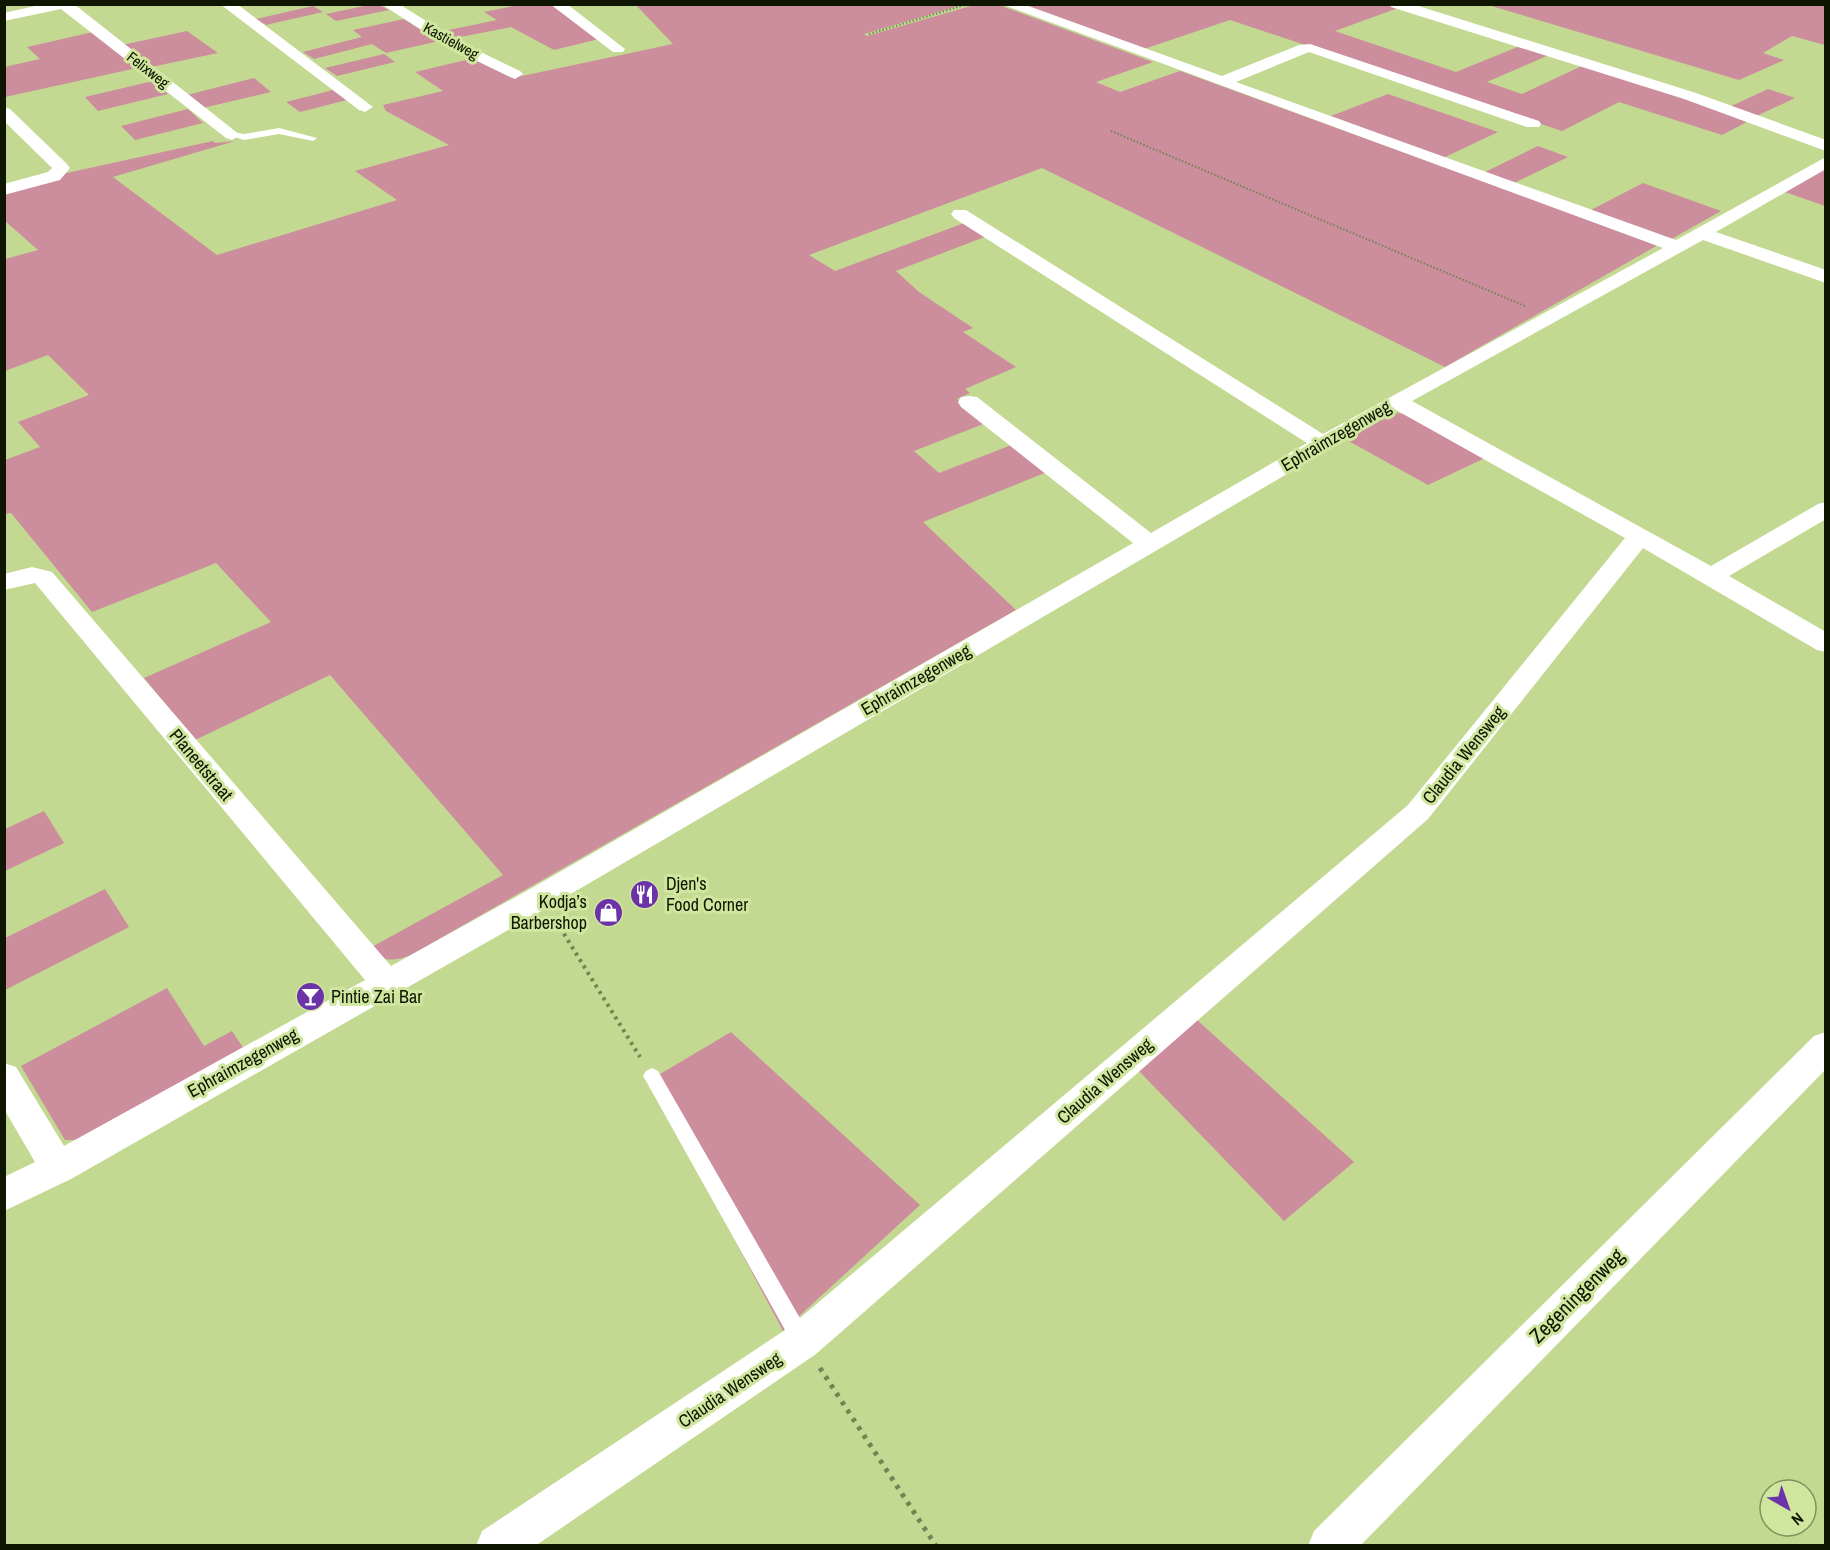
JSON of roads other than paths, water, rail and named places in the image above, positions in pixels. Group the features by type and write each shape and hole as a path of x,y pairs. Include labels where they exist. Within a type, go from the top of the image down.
{"street":[{"path":"227,4 365,107"},
{"name":"Kastielweg","path":"388,4 453,44 515,74"},
{"path":"557,4 618,49"},
{"path":"1008,4 1676,246"},
{"path":"1396,4 1690,96 1826,146"},
{"path":"4,17 56,6"},
{"name":"Felixweg","path":"56,6 232,135"},
{"path":"1222,82 1304,48 1310,48 1533,124"},
{"path":"4,112 61,168 54,176 4,190"},
{"name":"Ephraimzegenweg","path":"4,1195 58,1168 541,897 1322,443 1826,162"},
{"path":"960,214 1322,443"},
{"path":"1700,232 1826,278"},
{"path":"1396,401 1711,576 1826,644"},
{"path":"969,402 1150,544"},
{"path":"1711,576 1826,509"},
{"name":"Claudia Wensweg","path":"497,1545 802,1341 1418,812 1639,537"},
{"name":"Planeetstraat","path":"4,582 32,575 43,577 386,983"},
{"name":"Zegeningenweg","path":"1329,1545 1826,1046"},
{"path":"4,1077 58,1168"}],"lane":[{"path":"232,135 244,137 279,131 313,138"},
{"path":"652,1076 802,1341"}],"place":[{"name":"Djen's Food Corner","path":"645,894"},
{"name":"Kodja’s Barbershop","path":"608,912"},
{"name":"Pintie Zai Bar","path":"310,997"}]}
